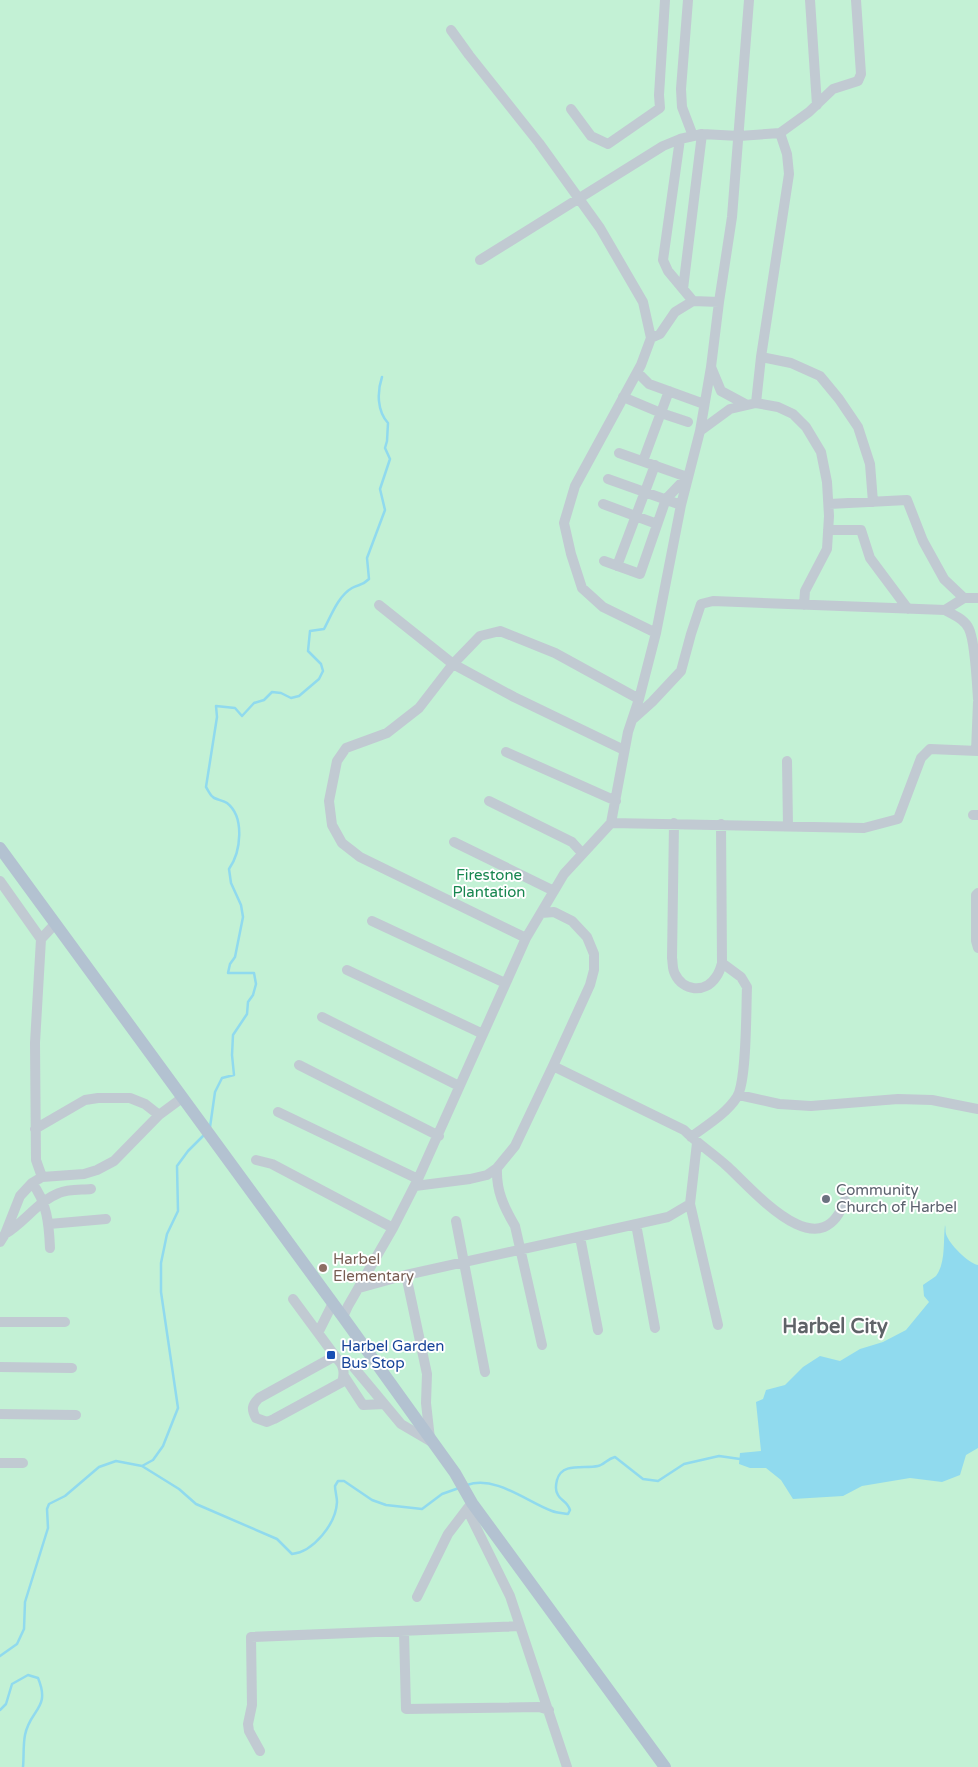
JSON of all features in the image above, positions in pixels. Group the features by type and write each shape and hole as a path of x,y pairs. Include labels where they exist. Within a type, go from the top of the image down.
{"main road":[{"path":"0,848 455,1474 470,1504 665,1767"}],"street":[{"path":"571,109 592,136 608,144 660,108 659,95 665,0"},
{"path":"683,288 697,135 682,107 681,98 688,0"},
{"path":"342,1317 417,1182 526,938 564,874 611,823 624,750 656,633 681,505 700,431 711,367 718,302 732,217 749,0"},
{"path":"810,0 817,105"},
{"path":"480,260 663,146 697,135 739,136 780,133 809,112 833,89 858,81 861,74 856,0"},
{"path":"452,30 469,55 539,143 600,228 642,302 651,338 637,372 575,486 564,523 571,554 582,588 603,607 656,633"},
{"path":"752,404 762,357 788,174 787,154 780,133"},
{"path":"680,139 663,260 668,271 693,301"},
{"path":"651,338 660,334 675,312 693,301 718,302"},
{"path":"762,357 791,363 820,376 839,399 858,427 870,464 873,502"},
{"path":"711,367 721,391 752,404 778,407 793,414 806,427 821,452 827,482 827,549 805,591 804,605"},
{"path":"637,372 650,384 704,404"},
{"path":"643,461 669,391"},
{"path":"623,397 688,422"},
{"path":"700,431 730,409 752,404"},
{"path":"620,452 688,477"},
{"path":"617,566 655,465"},
{"path":"604,561 640,574 666,499 688,477"},
{"path":"608,479 681,505"},
{"path":"828,504 907,500 923,541 944,579 964,598"},
{"path":"603,504 657,524"},
{"path":"828,530 861,530 870,558 908,609"},
{"path":"945,610 964,598 978,598"},
{"path":"611,823 864,828 898,819 921,758 930,749 977,751 978,701 974,628 945,610 713,601 701,604 681,670 633,720"},
{"path":"379,605 453,664 514,697 624,750"},
{"path":"526,938 360,858 342,843 332,824 329,801 337,761 346,748 387,733 419,708 453,664 480,636 500,631 555,653 639,698"},
{"path":"506,752 616,801"},
{"path":"787,761 788,826"},
{"path":"488,801 572,842 582,853"},
{"path":"674,823 673,972 680,982 690,988 701,989 710,985 717,977 722,963 721,824"},
{"path":"454,842 554,891"},
{"path":"0,881 41,939 35,1043 36,1160 42,1177"},
{"path":"978,893 976,895 976,941 978,948"},
{"path":"278,1112 417,1182 470,1179 487,1175 498,1168 515,1146 590,985 594,970 594,954 587,937 572,920 554,912 541,913"},
{"path":"372,921 505,983"},
{"path":"41,939 55,924"},
{"path":"718,1325 690,1204 694,1140 726,1112 739,1095 744,1071 747,987 741,977 722,963"},
{"path":"347,970 483,1034"},
{"path":"322,1017 459,1086"},
{"path":"299,1065 439,1136"},
{"path":"553,1066 684,1130 694,1140 712,1152 778,1214 794,1225 809,1228 825,1227 833,1223 840,1214 845,1200"},
{"path":"739,1095 779,1104 811,1106 898,1099 932,1100 978,1108"},
{"path":"36,1129 84,1100 98,1098 130,1098 145,1104 159,1115"},
{"path":"3,1238 20,1196 32,1182 42,1177 84,1174 114,1161 159,1115 182,1098"},
{"path":"256,1160 272,1164 393,1228"},
{"path":"498,1168 496,1183 515,1226 522,1249 542,1346"},
{"path":"32,1182 44,1203 49,1224 50,1248"},
{"path":"3,1238 60,1192 91,1190"},
{"path":"359,1288 406,1275 668,1217 690,1204"},
{"path":"49,1224 106,1219"},
{"path":"456,1221 485,1372"},
{"path":"636,1224 655,1328"},
{"path":"580,1236 598,1330"},
{"path":"406,1275 427,1374 426,1403 430,1441"},
{"path":"293,1299 336,1358 343,1364 344,1376 342,1382 267,1422 256,1418 252,1411 253,1404 259,1398 336,1358 351,1364 401,1424 430,1441"},
{"path":"318,1333 332,1305"},
{"path":"0,1322 65,1322"},
{"path":"0,1367 72,1368"},
{"path":"344,1376 363,1405 384,1404"},
{"path":"0,1414 76,1415"},
{"path":"0,1463 23,1463"},
{"path":"417,1597 448,1534 470,1504"},
{"path":"470,1504 510,1596 567,1767"},
{"path":"260,1751 249,1731 248,1724 252,1705 251,1637 520,1626"},
{"path":"404,1631 406,1709 539,1707 549,1710"}],"green space":[{"name":"Firestone Plantation","path":"0,0 978,0 978,1767 0,1767"}],"water":[{"path":"945,1225 946,1234 955,1248 969,1261 978,1265 978,1448 966,1455 960,1475 942,1482 910,1478 862,1486 843,1496 793,1499 781,1480 766,1468 750,1468 739,1464 740,1453 761,1451 756,1402 763,1399 766,1390 785,1385 803,1367 820,1356 840,1361 860,1349 883,1342 906,1330 929,1302 924,1296 923,1285 936,1276 939,1271 943,1258"}],"waterway":[{"path":"210,1127 215,1092 222,1078 234,1075 233,1035 247,1014 248,1002 253,995 256,984 254,973 228,973 230,964 235,957 243,917 241,905 231,883 229,869 236,853 239,826 233,809 224,801 214,798 206,787 217,717 216,706 235,708 242,716 254,703 264,700 272,692 281,693 291,698 299,696 319,679 323,671 321,664 308,651 310,631 324,629 343,596 352,588 369,579 367,558 385,510 380,489 390,459 385,448 388,423 384,418 379,401 382,377"},
{"path":"142,1466 153,1460 163,1446 178,1408 161,1292 161,1263 167,1234 178,1211 177,1166 188,1151 204,1135"},
{"path":"467,1485 478,1483 500,1486 542,1507 558,1513 568,1514 569,1507 559,1497 556,1488 560,1474 568,1468 598,1466 615,1457 643,1479 658,1481 684,1464 719,1456 740,1459"},
{"path":"0,1656 17,1644 24,1629 25,1602 48,1528 47,1509 49,1504 65,1496 99,1467 116,1461 142,1466 179,1489 196,1504 277,1539 292,1554 308,1548 328,1528 336,1510 335,1486 338,1481 344,1481 372,1500 386,1505 422,1509 442,1494 459,1488"},
{"path":"0,1710 6,1704 12,1684 28,1675 38,1678 42,1696 41,1703 31,1719 25,1735 23,1767"}],"place":[{"name":"Community Church of Harbel","path":"826,1199"},
{"name":"Harbel Elementary","path":"323,1268"},
{"name":"Harbel Garden Bus Stop","path":"331,1355"}],"district":[{"name":"Harbel City","path":"835,1327"}]}
